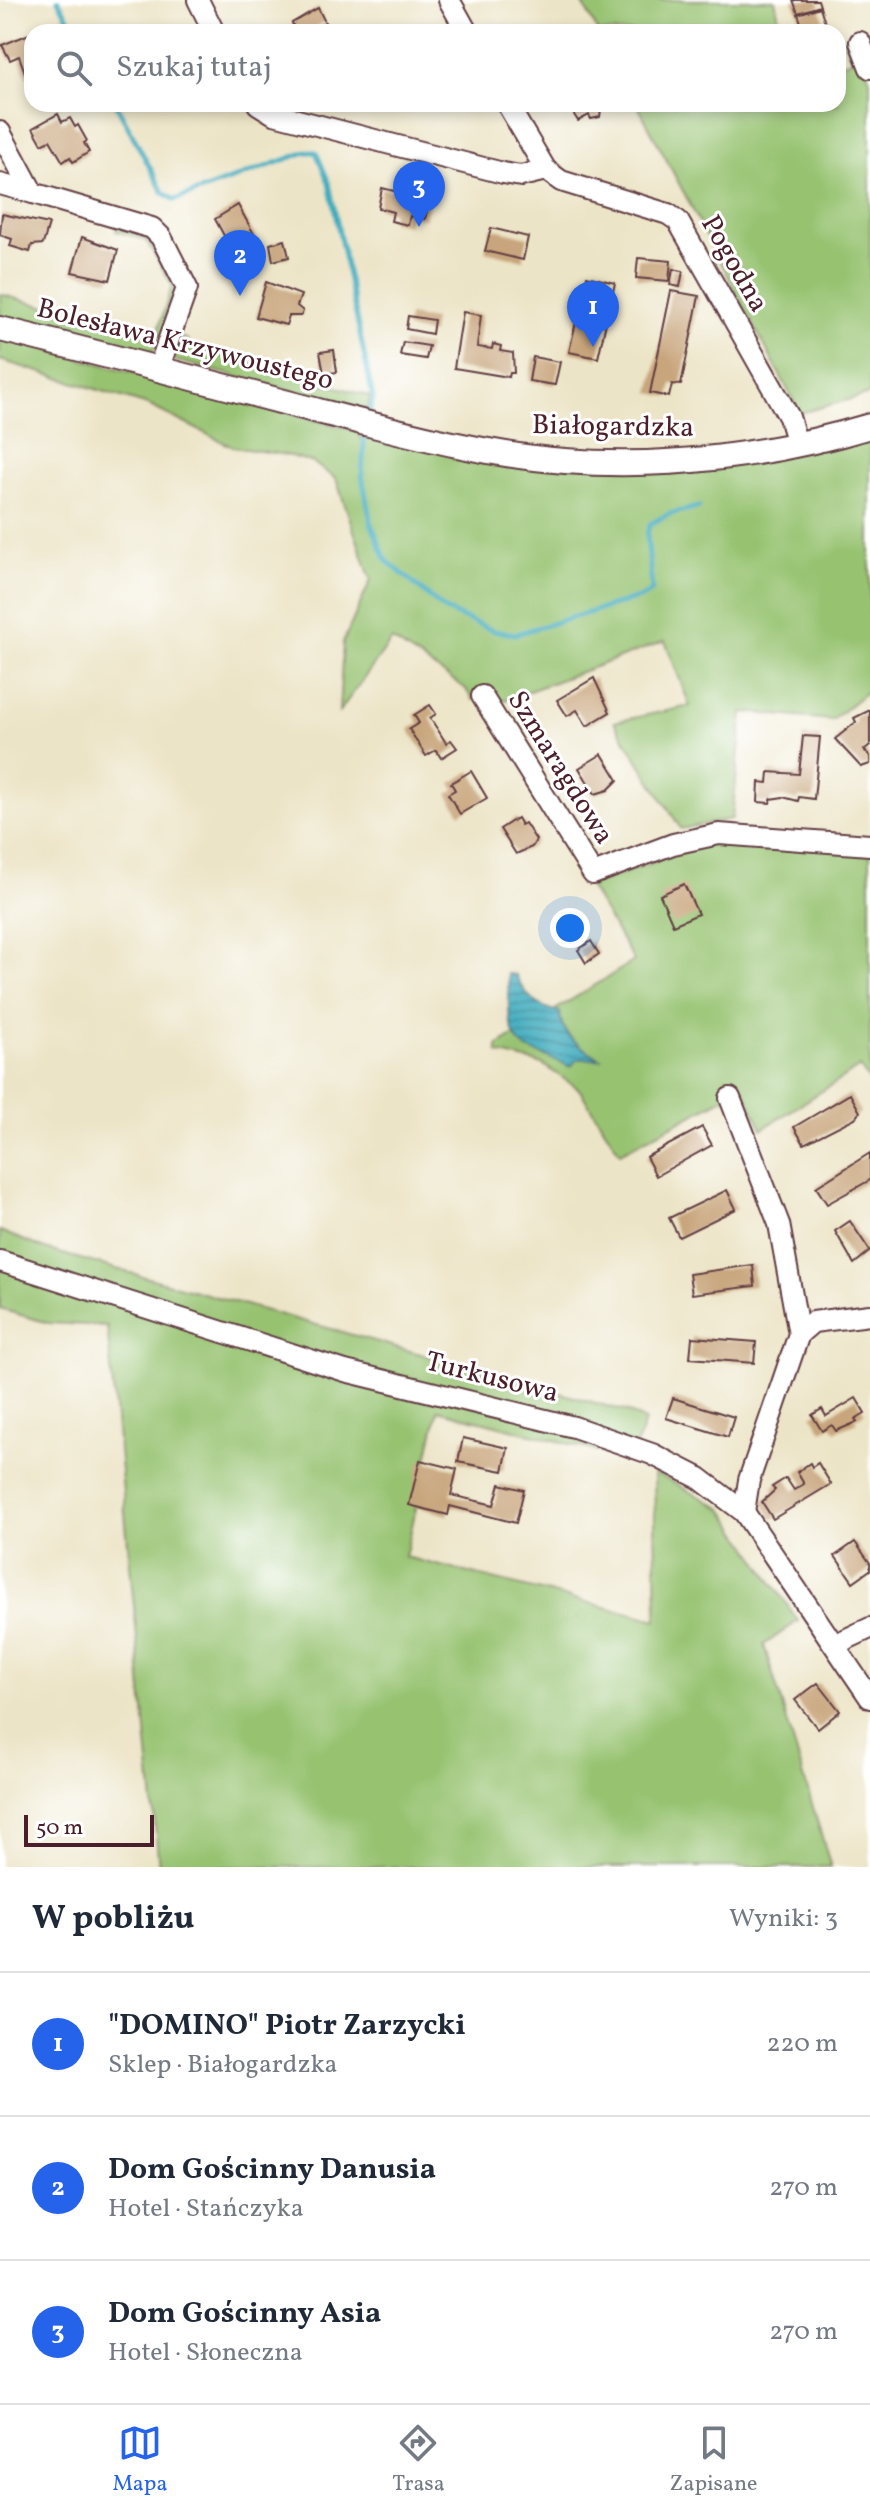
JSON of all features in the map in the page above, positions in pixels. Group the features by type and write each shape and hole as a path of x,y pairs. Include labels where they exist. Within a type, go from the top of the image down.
{"main road":[{"name":"Bolesława Krzywoustego","path":"0,329 364,423"},
{"name":"Białogardzka","path":"364,423 497,452 585,462 691,459 797,444 870,426"}],"street":[{"path":"198,0 210,24"},
{"path":"449,0 462,24"},
{"path":"860,42 870,68"},
{"path":"271,112 503,173 521,176 546,170 512,112"},
{"path":"0,132 33,193"},
{"name":"Pogodna","path":"546,170 561,181 668,214 678,221 789,417 797,444"},
{"path":"0,184 152,228 161,237 187,288 158,370"},
{"name":"Szmaragdowa","path":"482,696 593,874 673,844 719,834 870,845"},
{"path":"730,1098 779,1224 791,1272 799,1334 749,1480 744,1512"},
{"name":"Turkusowa","path":"0,1261 345,1371 622,1441 699,1478 744,1512 870,1698"},
{"path":"799,1334 813,1322 870,1315"},
{"path":"836,1644 870,1628"}],"green space":[{"path":"581,0 775,0 780,24 594,24"},
{"path":"853,36 870,79 870,394 800,413 641,112 846,112 846,62 851,60 846,38"},
{"path":"119,226 152,239 179,286 156,349 146,354 11,317 5,339 361,432 360,438 364,439 366,434 542,467 870,435 870,689 832,720 743,712 732,819 681,829 614,722 690,706 665,641 494,704 486,692 473,700 465,688 392,640 339,712 343,642 371,580 336,479 312,462 233,447 148,405 0,360 0,294 156,337 172,285 146,240 116,231"},
{"path":"179,339 188,340 187,346 370,396 367,410 173,360 171,356"},
{"path":"711,841 870,850 870,1082 860,1067 762,1129 743,1088 620,1153 579,1089 542,1064 498,1053 497,1046 634,961 589,886"},
{"path":"0,1231 45,1249 628,1412 645,1421 631,1460 438,1410 405,1557 657,1620 654,1472 723,1509 798,1621 764,1645 831,1867 159,1867 107,1326 48,1323 0,1309"}],"water":[{"path":"508,974 516,975 533,1000 560,1012 568,1035 601,1059 577,1059 571,1067 524,1047 513,1032 511,1023"}],"building":[{"path":"793,0 818,0 820,6 798,13"},
{"path":"820,7 825,24 801,24 798,14"},
{"path":"318,8 325,22 322,24 292,23"},
{"path":"24,36 24,70 19,56 10,60 2,45"},
{"path":"572,112 601,112 600,117 591,119 589,115 578,121"},
{"path":"58,114 62,122 70,118 75,127 78,125 87,141 84,143 89,152 73,162 70,157 63,162 50,140 42,144 33,128"},
{"path":"399,187 430,199 425,219 410,216 408,225 391,221 393,212 378,208 382,188 398,192"},
{"path":"238,205 259,243 235,256 215,219"},
{"path":"2,214 49,224 43,244 32,245 30,252 10,246 12,239 0,235"},
{"path":"491,228 528,237 523,260 485,251"},
{"path":"82,237 118,250 110,280 72,272"},
{"path":"285,240 289,257 273,261 270,244"},
{"path":"638,258 671,261 669,281 636,278"},
{"path":"673,269 683,271 680,287 670,285"},
{"path":"587,276 615,283 598,358 569,352"},
{"path":"266,282 301,295 297,306 303,311 301,316 289,316 286,325 256,317"},
{"path":"671,291 699,296 681,385 672,384 669,397 650,393"},
{"path":"463,312 481,315 477,347 492,349 493,344 501,346 500,351 513,353 514,373 510,373 509,377 454,368"},
{"path":"408,316 434,320 432,334 406,329"},
{"path":"403,342 429,346 426,359 400,355"},
{"path":"334,350 337,372 324,374 320,352"},
{"path":"533,357 560,362 555,385 529,381"},
{"path":"594,678 610,712 587,726 577,710 567,716 557,700"},
{"path":"430,705 436,714 430,718 446,743 451,740 457,748 441,758 436,750 426,756 409,729 419,723 414,715"},
{"path":"870,710 870,745 864,750 870,756 870,764 861,767 835,739 856,722 854,718"},
{"path":"803,736 820,737 814,799 799,797 798,801 783,797 771,799 770,803 758,802 759,782 768,783 769,772 799,774"},
{"path":"602,754 618,780 608,790 595,794 579,768"},
{"path":"471,771 487,798 460,814 448,794 455,790 451,783"},
{"path":"517,818 521,825 525,823 536,840 532,847 516,854 500,829"},
{"path":"684,884 698,914 673,925 660,895"},
{"path":"591,941 599,954 586,963 578,950"},
{"path":"850,1094 860,1112 855,1118 804,1144 794,1127"},
{"path":"702,1127 712,1145 656,1176 646,1157"},
{"path":"870,1153 870,1180 827,1204 816,1187"},
{"path":"727,1190 736,1209 679,1237 669,1218"},
{"path":"850,1221 870,1251 854,1264 835,1231"},
{"path":"753,1265 755,1286 692,1294 689,1274"},
{"path":"692,1337 756,1342 754,1363 690,1358"},
{"path":"673,1398 734,1417 728,1437 666,1418"},
{"path":"856,1398 865,1413 855,1419 857,1422 836,1431 832,1425 822,1431 812,1415 822,1409 826,1416"},
{"path":"463,1438 508,1448 503,1471 458,1462"},
{"path":"420,1460 457,1469 451,1495 494,1505 500,1484 524,1490 516,1523 450,1506 448,1515 409,1505"},
{"path":"810,1463 812,1467 818,1463 831,1484 773,1519 762,1502 775,1490 772,1487 786,1478 794,1490 804,1484 797,1472"},
{"path":"855,1542 870,1563 870,1570 853,1582 835,1556"},
{"path":"818,1683 840,1711 818,1729 795,1700"}],"waterway":[{"path":"58,0 72,24"},
{"path":"120,112 163,192 175,200 306,152 316,152 329,183 373,398 369,415"},
{"path":"365,429 362,475 371,523 386,560 445,610 494,631 516,634 642,597 652,591 647,534 650,524 669,514 699,507"}],"place":[{"name":"Dom Gościnny Asia","path":"419,227"},
{"name":"Dom Gościnny Danusia","path":"240,296"},
{"name":"\"DOMINO\" Piotr Zarzycki","path":"593,347"}]}
